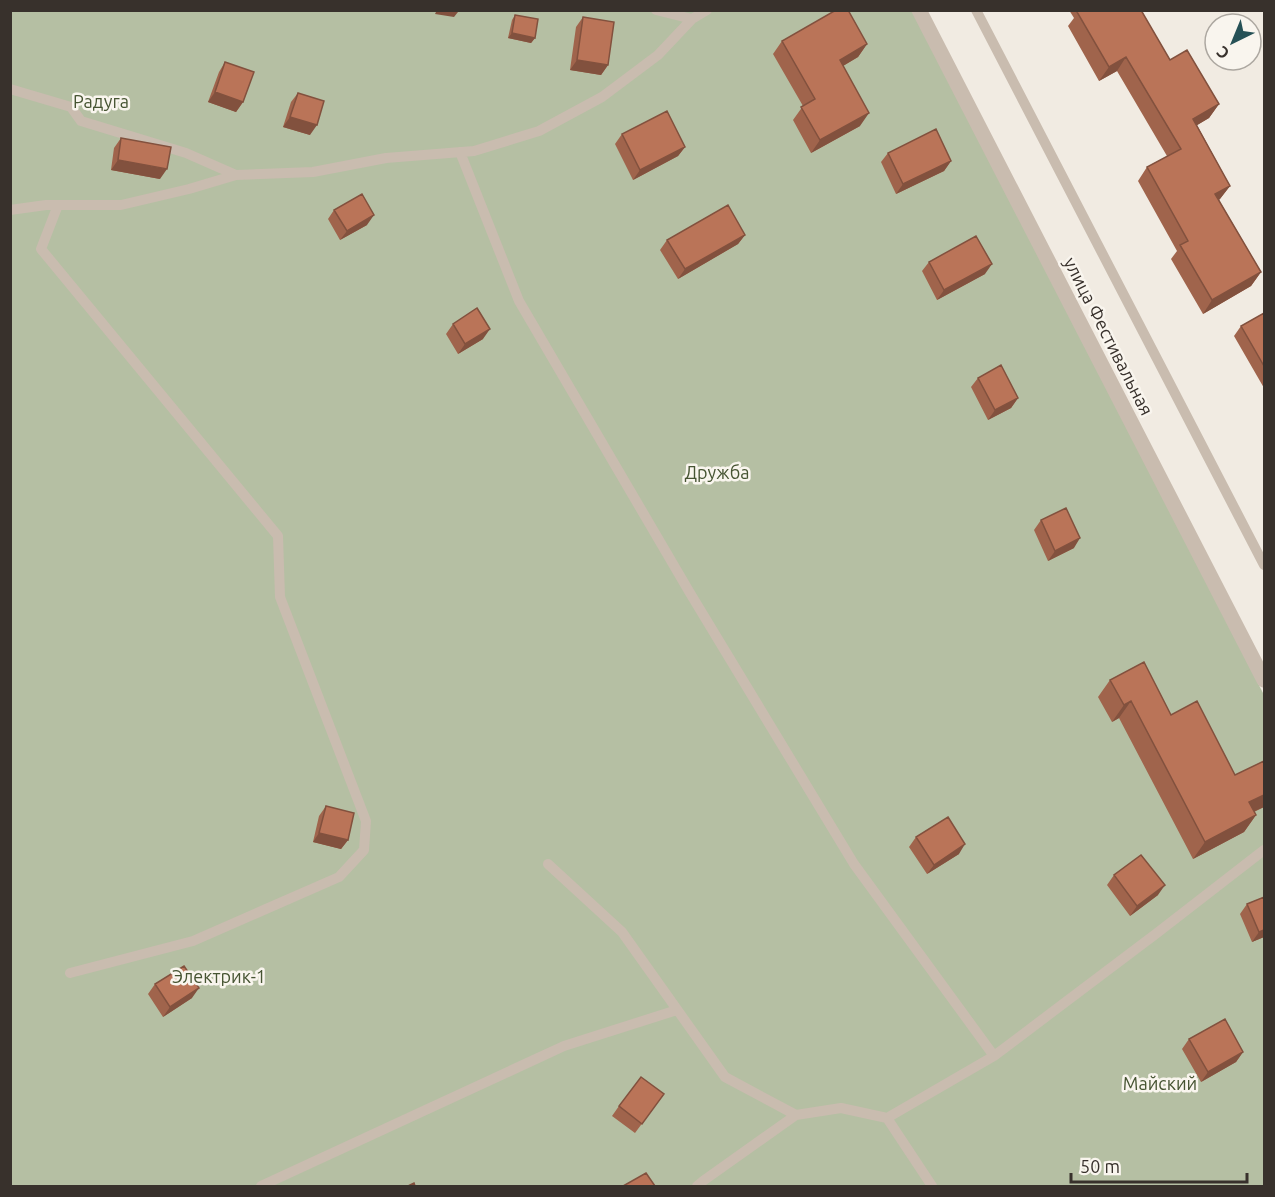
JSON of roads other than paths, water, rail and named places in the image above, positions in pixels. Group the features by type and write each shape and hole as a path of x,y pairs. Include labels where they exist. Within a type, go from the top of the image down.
{"street":[{"name":"улица Фестивальная","path":"919,10 1264,680"}],"lane":[{"path":"656,10 692,19"},
{"path":"10,210 58,205 121,205 236,175 313,172 386,158 474,151 539,131 602,97 658,55 692,19 707,10"},
{"path":"976,10 1264,565"},
{"path":"10,89 70,107 81,121 186,153 236,175"},
{"path":"460,152 519,301 690,593 854,864 994,1056"},
{"path":"58,205 41,249 278,536 280,597 366,821 364,850 339,877 193,941 70,973"},
{"path":"697,1186 796,1115 841,1108 887,1118 994,1056 1264,850"},
{"path":"548,864 622,932 725,1077 796,1115"},
{"path":"261,1186 564,1046 677,1010"},
{"path":"887,1118 932,1186"}],"park label":[{"name":"Радуга","path":"101,101"},
{"name":"Дружба","path":"717,472"},
{"name":"Электрик-1","path":"219,976"},
{"name":"Майский","path":"1160,1083"}]}
